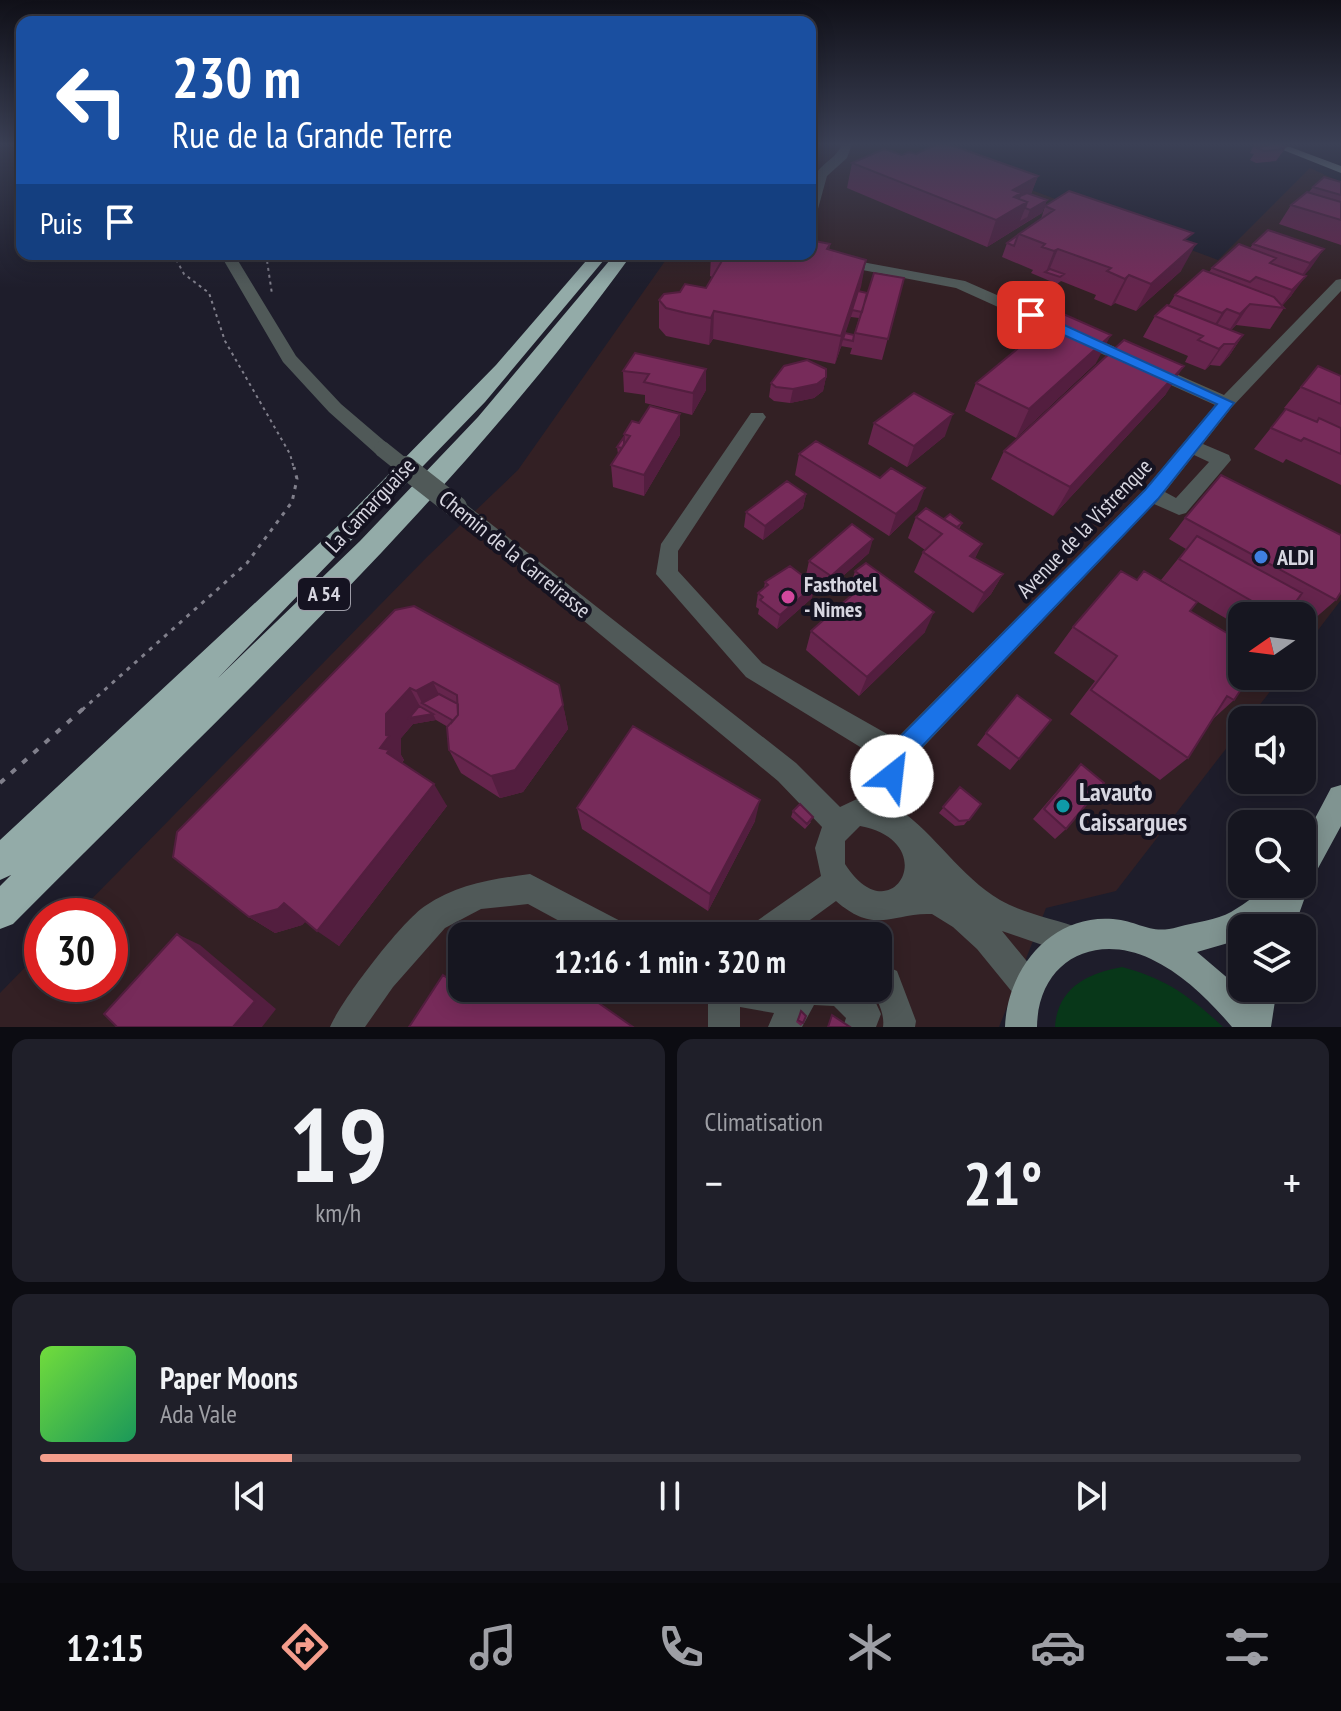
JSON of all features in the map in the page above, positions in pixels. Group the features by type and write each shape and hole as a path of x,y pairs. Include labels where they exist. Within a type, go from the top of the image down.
{"highway":[{"name":"La Camarguaise","path":"0,863 150,725 344,536 520,351 596,260"},
{"name":"La Camarguaise","path":"0,911 369,548 495,411 619,260"}],"main road":[{"path":"1316,845 1341,798"},
{"path":"1160,947 1237,926 1275,898"},
{"path":"1021,1027 1028,987 1045,958 1071,940 1098,934 1128,936 1160,947 1193,966 1226,994 1254,1027"},
{"path":"1254,1027 1258,1002"}],"street":[{"path":"816,251 831,260 960,284 1226,403"},
{"name":"Chemin de la Carreirasse","path":"231,260 289,359 335,408 382,449 787,772 838,824"},
{"name":"Avenue de la Vistrenque","path":"885,816 886,796 898,755 1152,494 1226,403 1341,283"},
{"path":"921,286 975,290"},
{"path":"757,417 668,550 667,574 754,670 898,755"},
{"path":"1152,494 1179,508 1222,460 1193,447"},
{"path":"1028,987 994,941 936,901 922,899 892,906 872,906 859,901 839,881 829,850 838,824 859,812 885,816 909,835 947,878 993,913 1071,940"},
{"path":"892,906 905,901 919,878 920,863 909,835"},
{"path":"782,922 839,881"},
{"path":"346,1027 382,976 434,917 479,895 530,889 591,922"},
{"path":"784,1027 806,989 841,990 865,1014 859,1027"},
{"path":"892,999 900,1021 899,1027"},
{"path":"724,1002 724,1027"}],"path":[{"path":"0,783 247,563 292,502 297,479 290,454 225,341 209,293 184,274 178,260"},
{"path":"267,260 272,294"}],"shaded area":[{"path":"816,192 1037,192 1218,260 1286,192 1341,192 1341,600 1316,633 1316,602 1228,602 1228,690 1271,690 1259,706 1228,706 1228,746 1116,891 1046,908 999,1027 0,1027 0,993 24,968 24,1002 128,1002 128,898 93,898 427,557 518,470 666,260 816,260"}],"green space":[{"path":"1122,967 1177,990 1223,1027 1055,1027 1057,1013 1068,992 1086,978"}],"building":[{"path":"925,192 1021,193 1014,197 1027,202 996,220"},
{"path":"1072,192 1193,233 1184,240 1196,244 1151,284 1129,275 1125,279 1107,271 1111,268 1058,249 1054,251 1042,247 1045,244 1019,234 1054,210 1045,206"},
{"path":"1307,192 1341,202 1341,220 1291,205"},
{"path":"1027,193 1047,200 1030,210 1025,208 1027,202 1019,199"},
{"path":"1268,230 1324,249 1310,263 1253,244"},
{"path":"1018,235 1014,246 1007,243"},
{"path":"816,241 830,244 827,249 866,260 841,336 714,311 711,318 666,308 659,300 664,294 680,292 685,284 706,288 722,260 816,260"},
{"path":"1239,244 1276,258 1270,263 1306,276 1292,290 1256,277 1250,282 1212,268"},
{"path":"1050,269 1064,274 1060,277 1045,272"},
{"path":"1203,270 1274,297 1284,308 1250,304 1240,314 1227,309 1222,313 1175,295"},
{"path":"874,273 904,278 888,339 855,333"},
{"path":"858,291 867,293 862,312 852,310"},
{"path":"1167,305 1243,335 1235,344 1224,344 1219,349 1198,340 1203,336 1155,316"},
{"path":"1061,313 1111,335 1029,409 976,383"},
{"path":"845,333 854,335 853,341 843,339"},
{"path":"1124,340 1184,366 1070,487 1004,451"},
{"path":"635,353 706,369 693,393 644,382 649,374 623,371"},
{"path":"807,360 826,369 826,377 817,384 793,389 776,387 771,383 784,366"},
{"path":"1318,366 1341,376 1341,404 1301,387"},
{"path":"914,393 953,414 914,446 874,423"},
{"path":"650,406 680,414 644,475 611,465 630,436 624,434 632,421 639,423"},
{"path":"1286,409 1341,428 1341,454 1271,428"},
{"path":"816,441 880,478 891,468 925,488 896,514 799,454"},
{"path":"1221,475 1341,535 1341,592 1336,600 1185,518"},
{"path":"787,481 806,494 765,526 746,512"},
{"path":"926,508 982,544 970,556 1003,574 984,593 923,552 942,534 916,517"},
{"path":"950,514 962,523 957,527 944,519"},
{"path":"852,524 873,539 831,576 809,561"},
{"path":"1197,536 1302,593 1296,602 1254,602 1179,559"},
{"path":"866,563 934,612 867,677 811,631 868,581 855,571"},
{"path":"790,566 815,585 780,615 760,600 763,597 758,593 768,585 765,582"},
{"path":"1121,571 1137,580 1144,571 1197,602 1190,611 1228,634 1228,690 1241,690 1234,700 1227,696 1188,758 1091,690 1117,656 1073,627"},
{"path":"414,606 559,685 563,705 515,770 491,776 449,750 447,727 458,715 457,695 433,682 416,691 410,688 386,714 386,735 389,736 380,748 389,750 387,753 434,784 317,931 284,903 278,909 249,917 173,857 177,832 395,610"},
{"path":"439,694 458,704 458,715 452,722 422,703"},
{"path":"1017,695 1051,720 1019,759 986,733"},
{"path":"419,706 433,714 409,718"},
{"path":"633,726 760,800 710,894 577,808"},
{"name":"Lavauto Caissargues","path":"1081,764 1104,783 1066,829 1044,809"},
{"path":"960,787 981,804 969,820 959,821 943,807"},
{"path":"800,804 813,817 807,824 793,811"},
{"path":"177,934 255,1001 233,1027 117,1027 104,1014 115,1002 128,1002 128,988"},
{"path":"443,975 448,978 448,1002 597,1002 633,1027 409,1027"},
{"path":"801,1011 806,1016 803,1023 798,1020"},
{"path":"832,1015 850,1027 828,1027"}],"place":[{"name":"ALDI","path":"1261,557"},
{"name":"Fasthotel - Nimes","path":"788,597"},
{"name":"Lavauto Caissargues","path":"1063,806"}],"route":[{"path":"892,776 898,755 1152,494 1226,403 1031,315"}]}
